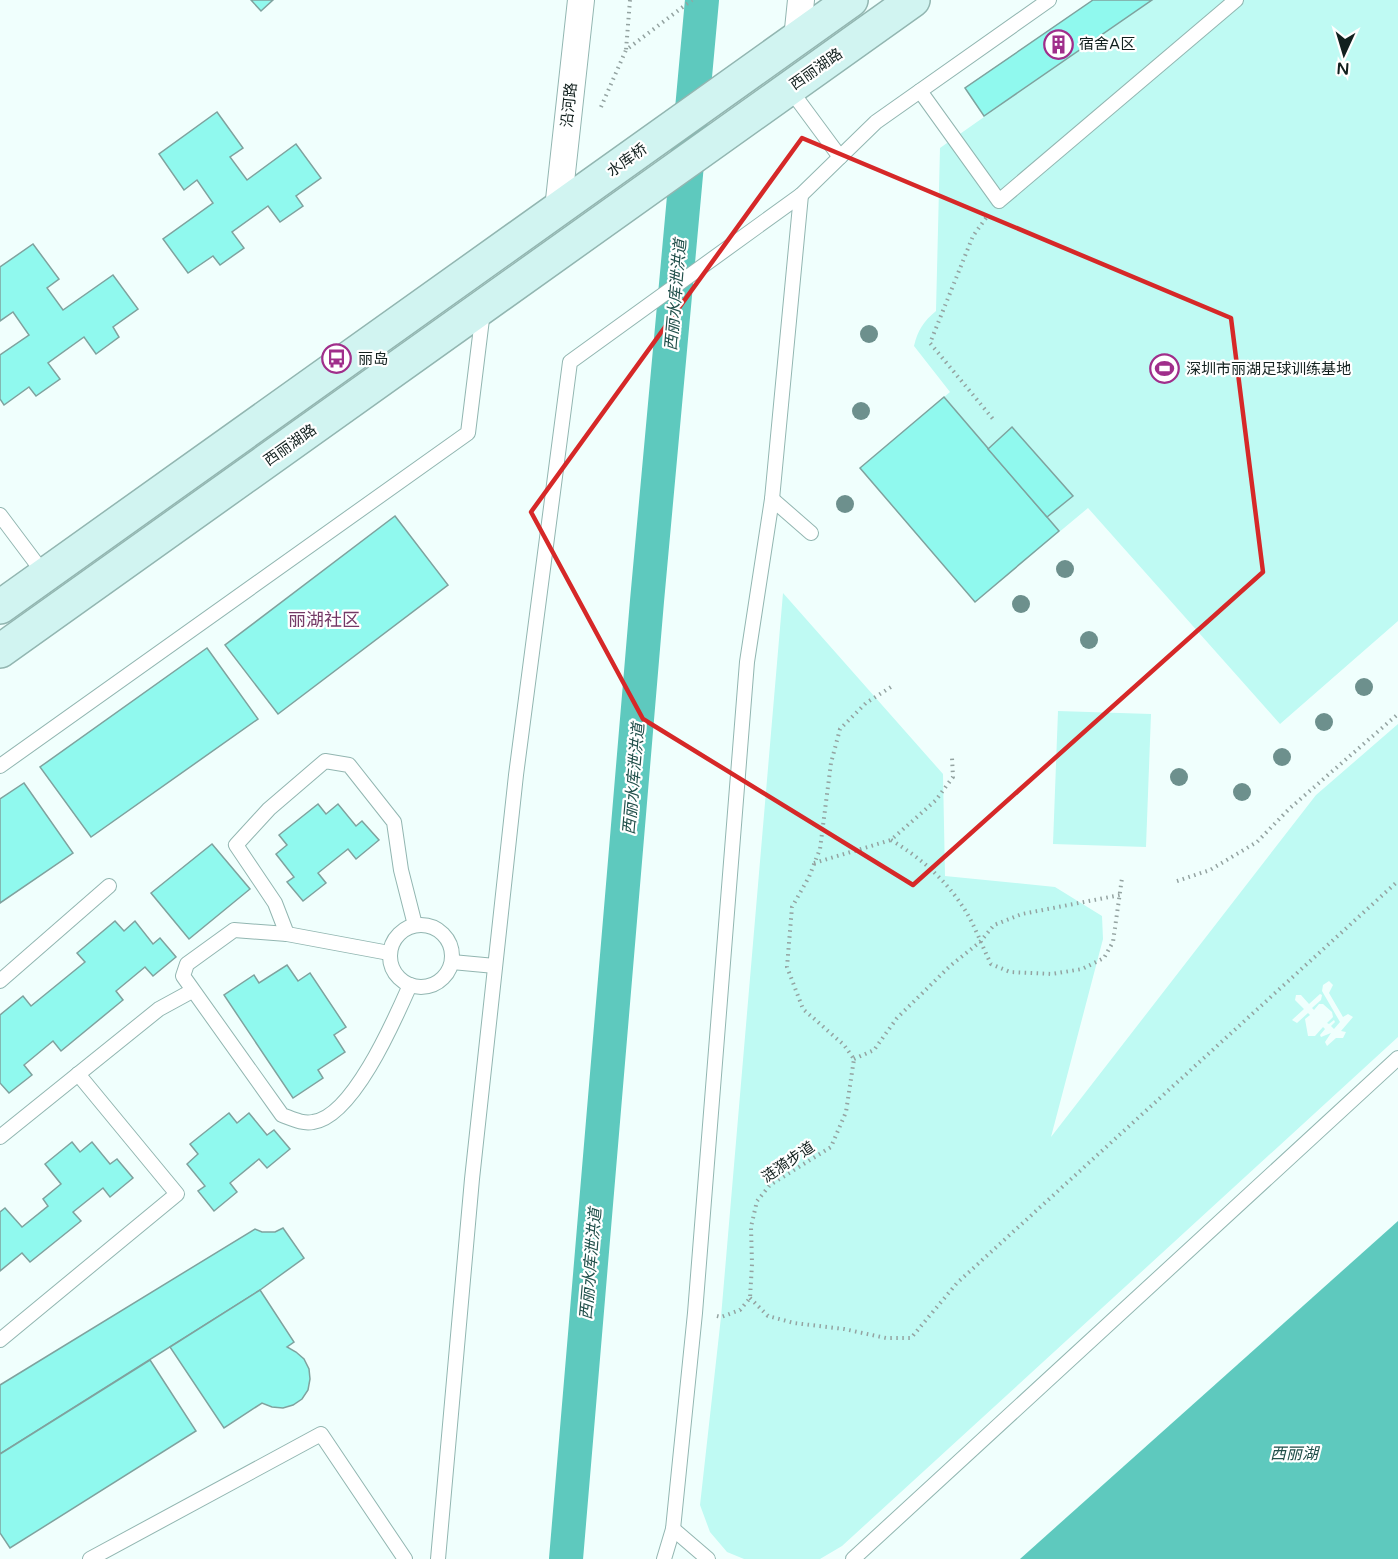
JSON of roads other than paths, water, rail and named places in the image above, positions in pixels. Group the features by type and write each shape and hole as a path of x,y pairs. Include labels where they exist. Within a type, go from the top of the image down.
{"main road":[{"path":"797,39 851,0"},
{"name":"西丽湖路","path":"0,651 914,0"},
{"name":"水库桥","path":"558,209 797,39"},
{"path":"0,607 558,209"}],"street":[{"name":"沿河路","path":"558,209 581,0"},
{"path":"797,39 801,0"}],"lane":[{"path":"438,1559 472,1179 516,775 570,362 801,195 876,122 1049,0"},
{"path":"920,91 999,201 1236,0"},
{"path":"789,88 840,157"},
{"path":"664,1559 673,1529 696,1313 747,662 772,499 801,195"},
{"path":"0,766 468,433 484,306"},
{"path":"772,499 811,533"},
{"path":"0,515 45,575"},
{"path":"287,934 275,903 236,845 269,809 325,761 349,765 394,822 401,870 415,924"},
{"path":"0,981 109,886"},
{"path":"415,924 435,928 449,942 452,962 443,978 428,987 410,985 394,973 389,953 397,934 415,924"},
{"path":"389,953 287,934 234,930 187,964 183,976 282,1115 301,1123 315,1122 332,1115 354,1088 384,1043 410,985"},
{"path":"452,962 495,966"},
{"path":"0,1137 159,1008 192,991"},
{"path":"853,1559 1398,1058"},
{"path":"0,1340 177,1194 78,1074"},
{"path":"90,1559 321,1434 405,1559"},
{"path":"673,1529 708,1559"}],"water":[{"name":"西丽湖","path":"1398,1221 1398,1559 1020,1559"}],"waterway":[{"name":"西丽水库泄洪道","path":"566,1559 647,601 702,0"}],"place":[{"name":"宿舍A区","path":"1058,44"},
{"name":"丽岛","path":"337,359"},
{"name":"深圳市丽湖足球训练基地","path":"1165,369"}],"district":[{"name":"丽湖社区","path":"324,620"}]}
